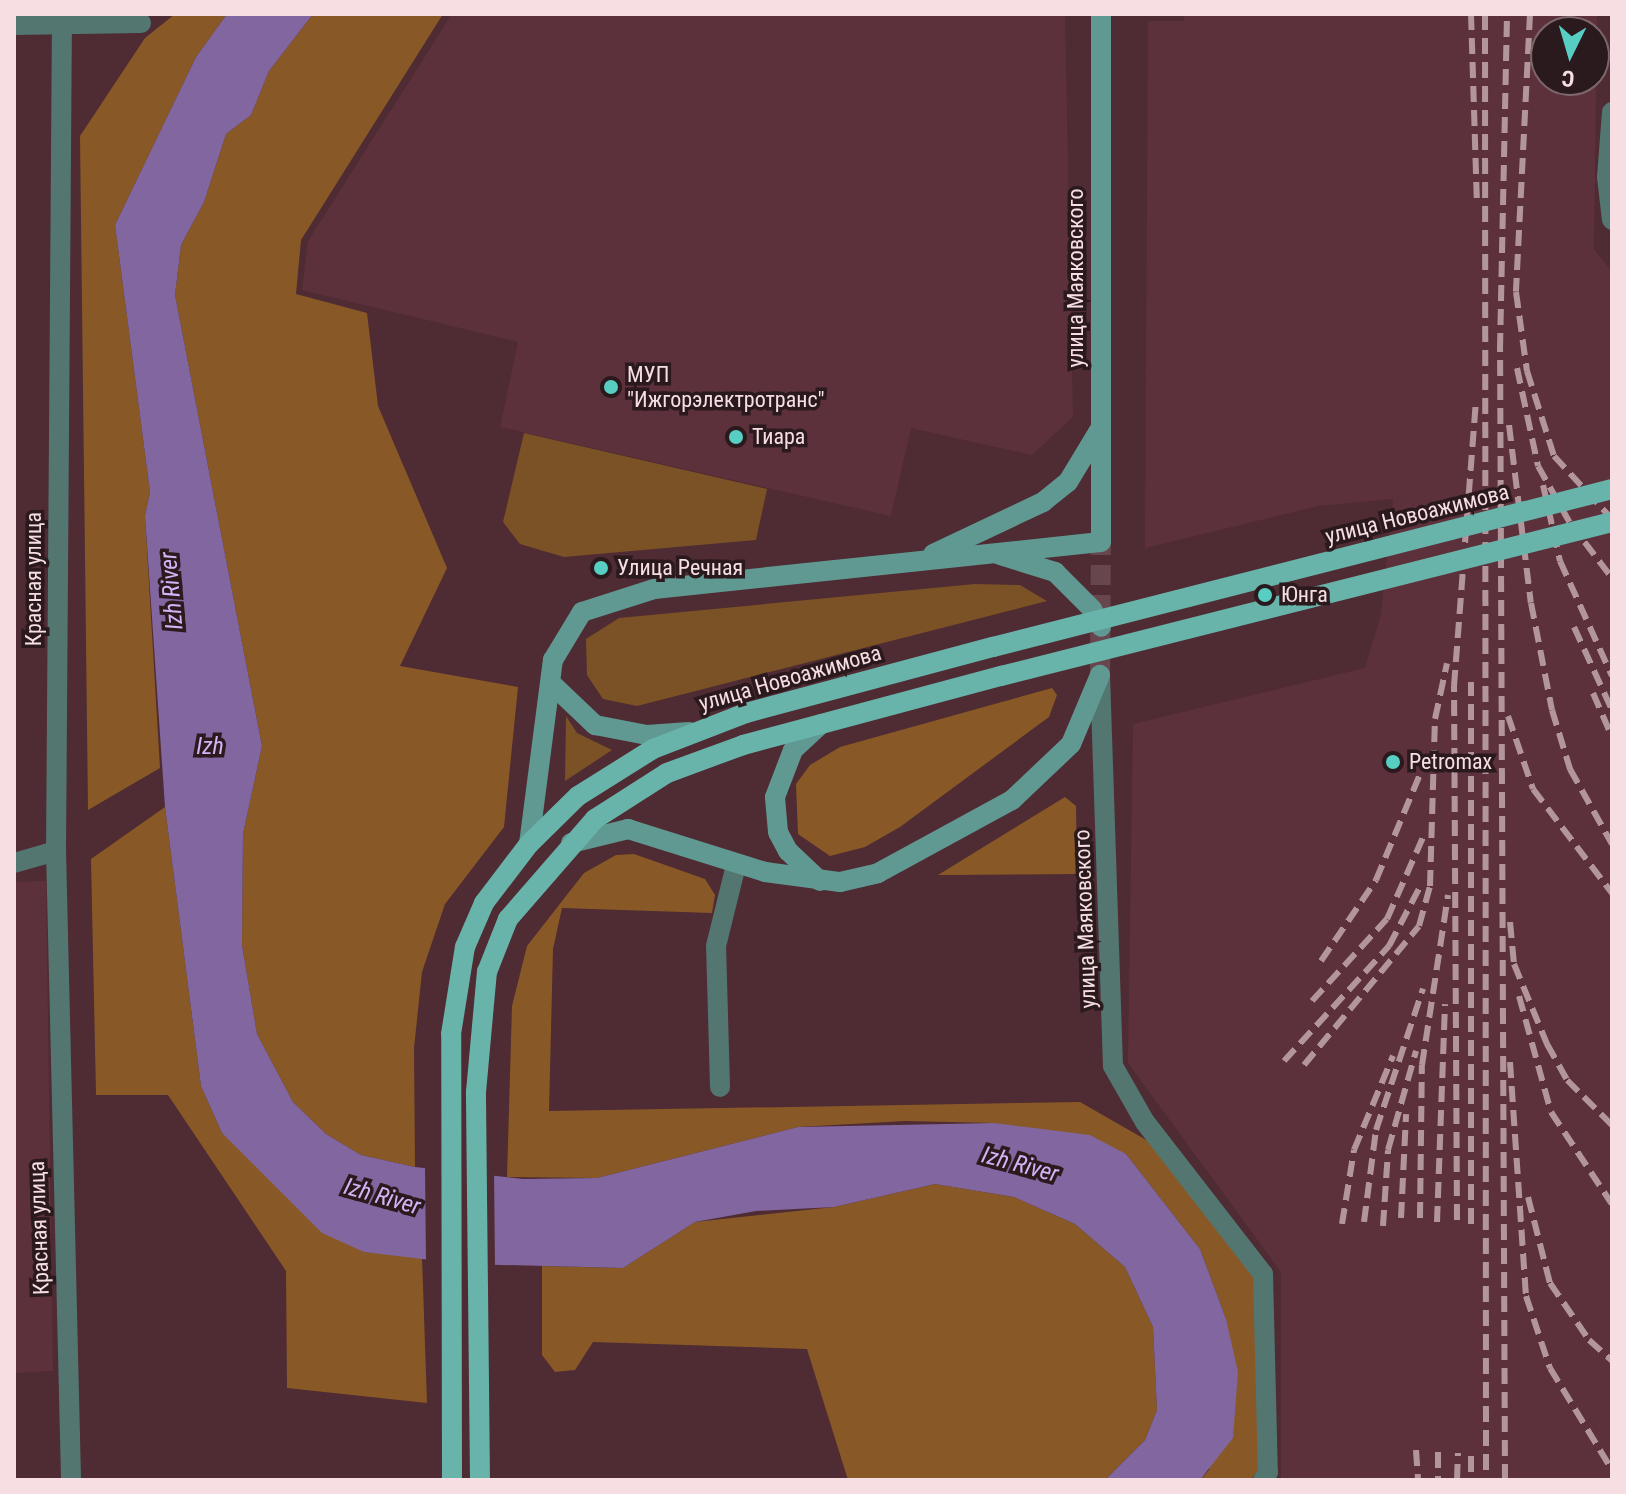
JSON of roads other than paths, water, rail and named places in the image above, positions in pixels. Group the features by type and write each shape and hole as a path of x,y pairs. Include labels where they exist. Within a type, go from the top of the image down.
{"main road":[{"name":"улица Маяковского","path":"993,553 1101,542 1101,14"},
{"path":"921,560 1043,502 1068,482 1100,429"},
{"name":"улица Новоажимова","path":"452,1480 449,1092 456,996 472,926 529,844 611,774 693,732 993,647 1612,489"},
{"path":"480,1480 476,1092 481,1004 498,938 567,845 619,801 667,773 821,724 1612,522"},
{"path":"529,844 559,641 582,612 605,600 993,553 1055,572 1092,609 1101,627"},
{"path":"567,845 628,829 736,865 820,881 878,873 1012,800 1071,744 1100,675"},
{"path":"554,686 595,725 647,735 693,732"},
{"path":"820,881 788,851 778,832 775,797 793,750 821,724"}],"street":[{"path":"14,25 62,19 141,23"},
{"name":"Красная улица","path":"62,19 56,851 71,1480"},
{"path":"1612,112 1607,177 1612,220"},
{"name":"улица Маяковского","path":"1100,675 1113,1066 1145,1122 1263,1274 1268,1472 1263,1480"},
{"path":"14,863 56,851"},
{"path":"720,1087 716,946 736,865"}],"water":[{"path":"227,14 313,14 269,71 251,115 226,134 204,202 181,245 175,295 262,746 243,834 242,945 257,1034 293,1102 326,1134 361,1155 415,1167 523,1179 597,1178 798,1127 994,1123 1090,1135 1126,1154 1200,1249 1226,1319 1238,1372 1233,1438 1200,1480 1105,1480 1145,1440 1157,1410 1153,1327 1125,1267 1075,1224 1014,1197 935,1184 834,1207 756,1211 695,1222 623,1268 464,1264 364,1252 322,1233 222,1133 201,1086 165,807 145,516 150,492 115,225 196,57"}],"tunnel":[{"path":"1100,675 1101,542"}],"railway":[{"path":"1471,14 1477,206"},
{"path":"1485,14 1486,1480"},
{"path":"1505,1480 1500,349 1507,14"},
{"path":"1530,14 1516,292 1527,371 1554,456 1612,519"},
{"path":"1517,368 1538,466 1570,523 1612,578"},
{"path":"1457,1220 1454,686 1476,401"},
{"path":"1509,425 1531,603 1552,710 1570,769 1612,844"},
{"path":"1543,485 1560,561 1612,676"},
{"path":"1574,627 1612,710"},
{"path":"1304,1065 1419,926 1430,886 1435,719 1447,663"},
{"path":"1471,682 1471,1224"},
{"path":"1593,693 1612,737"},
{"path":"1508,716 1533,789 1612,893"},
{"path":"1321,961 1376,880 1425,762"},
{"path":"1312,1001 1387,919 1424,835"},
{"path":"1284,1061 1389,946 1422,883"},
{"path":"1420,1218 1422,1065 1448,895"},
{"path":"1510,922 1514,964 1547,1044 1567,1080 1612,1125"},
{"path":"1364,1222 1376,1130 1423,989"},
{"path":"1519,996 1551,1112 1612,1204"},
{"path":"1437,1222 1445,1004"},
{"path":"1383,1226 1388,1150 1416,1051"},
{"path":"1342,1224 1354,1150 1393,1056"},
{"path":"1510,1062 1526,1296 1550,1368 1612,1470"},
{"path":"1401,1218 1406,1114"},
{"path":"1528,1197 1550,1283 1589,1340 1612,1361"},
{"path":"1416,1450 1418,1480"},
{"path":"1438,1452 1438,1480"},
{"path":"1457,1480 1458,1453"},
{"path":"1471,1456 1471,1480"}],"place":[{"name":"МУП \"Ижгорэлектротранс\"","path":"611,387"},
{"name":"Тиара","path":"736,437"},
{"name":"Улица Речная","path":"601,568"},
{"name":"Юнга","path":"1265,595"},
{"name":"Petromax","path":"1393,762"}],"water label":[{"name":"Izh River","path":"172,591"},
{"name":"Izh","path":"210,747"},
{"name":"Izh River","path":"1020,1165"},
{"name":"Izh River","path":"382,1197"}]}
